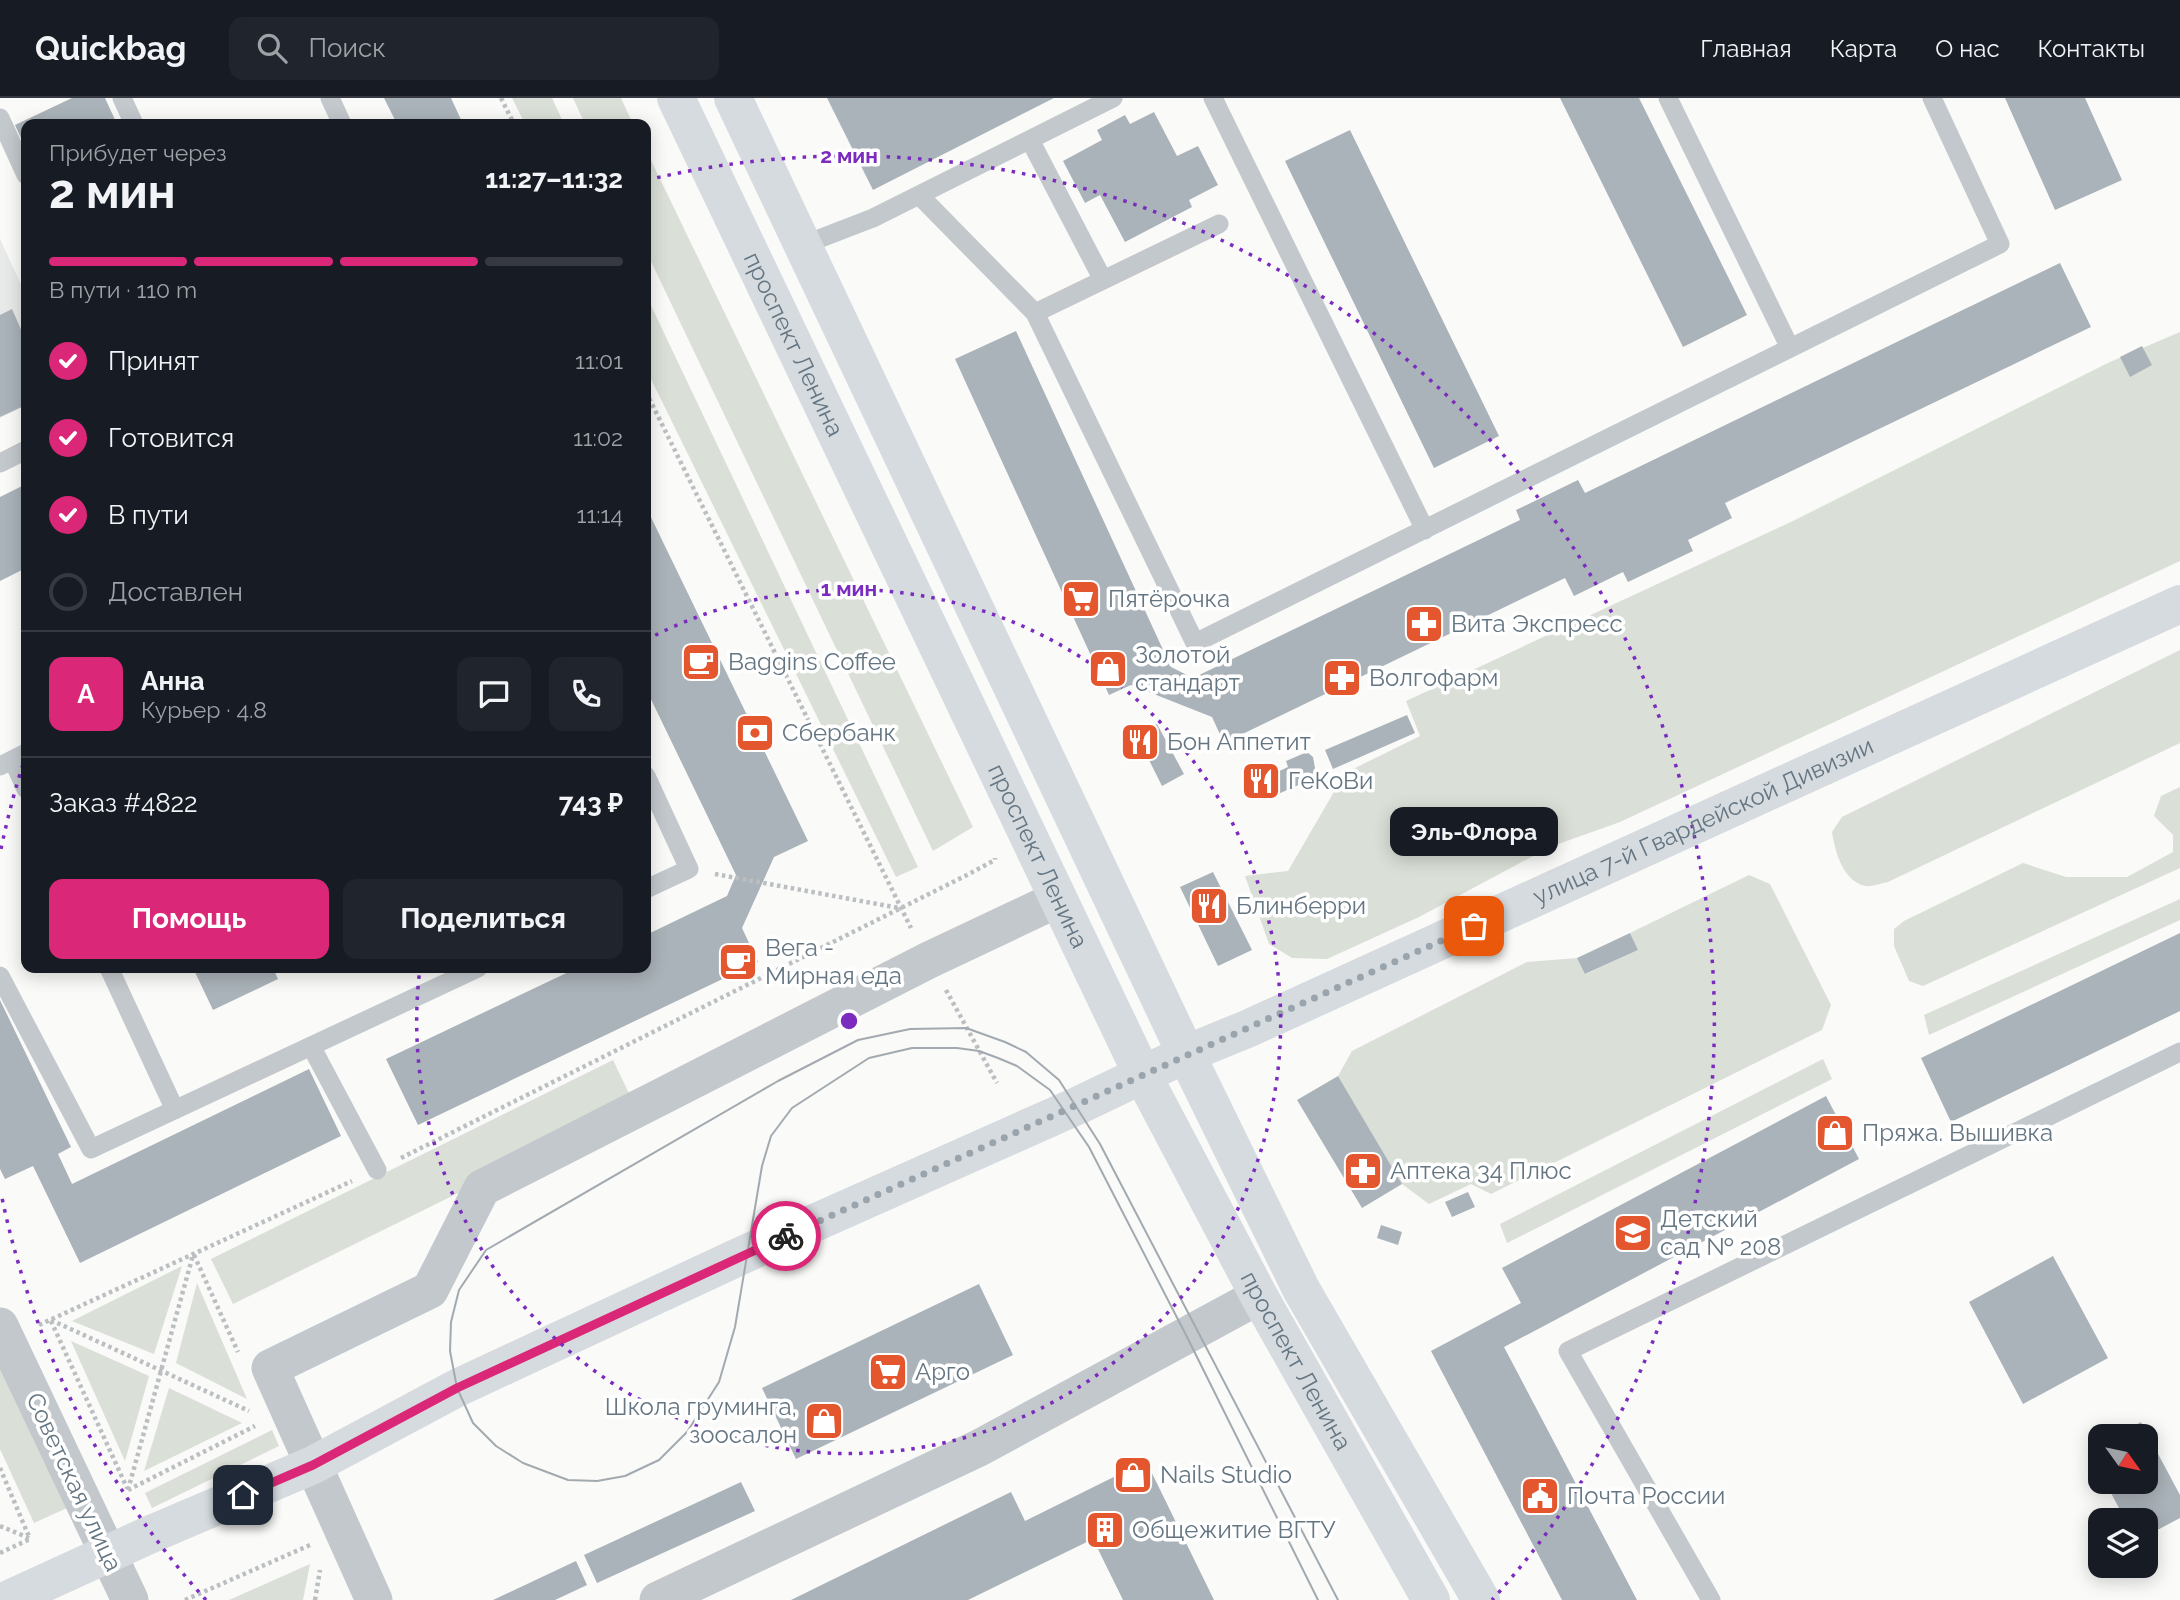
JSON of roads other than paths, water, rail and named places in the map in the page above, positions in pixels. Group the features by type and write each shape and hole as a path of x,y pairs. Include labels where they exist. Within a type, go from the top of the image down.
{"main road":[{"name":"проспект Ленина","path":"676,98 1143,1076 1259,1296 1431,1600"},
{"name":"проспект Ленина","path":"733,98 1186,1054 1301,1289 1480,1600"},
{"name":"улица 7-й Гвардейской Дивизии","path":"7,1600 313,1465 482,1377 747,1253 1143,1076 1186,1054 1247,1029 2180,604"}],"street":[{"path":"374,1600 270,1368 430,1290 482,1188 929,960 1058,899"},
{"path":"658,1600 979,1448 1259,1296"},
{"name":"Советская улица","path":"3,1333 130,1600"}],"lane":[{"path":"122,98 132,119"},
{"path":"330,98 340,119"},
{"path":"803,245 873,218 1030,140 1082,105 1113,98"},
{"path":"1213,98 1424,530"},
{"path":"1668,98 1790,348"},
{"path":"919,195 1035,313 1195,643 2000,244 1932,98"},
{"path":"0,118 21,164"},
{"path":"1030,140 1103,280"},
{"path":"1035,313 1219,224"},
{"path":"0,463 21,452"},
{"path":"13,760 21,778"},
{"path":"651,787 689,869 651,887"},
{"path":"111,973 176,1110"},
{"path":"0,976 91,1149 467,973"},
{"path":"311,1046 377,1170"},
{"path":"1711,1600 1568,1351 2180,1052"}],"tram line":[{"path":"1318,1600 1089,1147 1050,1090 1017,1066 979,1051 912,1048 869,1058 792,1108 771,1136 762,1166 735,1327 719,1382 687,1432 659,1460 625,1476 597,1481 568,1480 523,1463 496,1446 473,1423 457,1388 450,1351 451,1322 459,1290 486,1250 778,1081 858,1040 910,1029 966,1028 1026,1052 1059,1080 1100,1144 1338,1600"}],"place":[{"name":"Пятёрочка","path":"1081,599"},
{"name":"Вита Экспресс","path":"1424,624"},
{"name":"Baggins Coffee","path":"701,662"},
{"name":"Золотой стандарт","path":"1108,669"},
{"name":"Волгофарм","path":"1342,678"},
{"name":"Сбербанк","path":"755,733"},
{"name":"Бон Аппетит","path":"1140,742"},
{"name":"ГеКоВи","path":"1261,781"},
{"name":"Блинберри","path":"1209,906"},
{"name":"Эль-Флора","path":"1474,926"},
{"name":"Вега - Мирная еда","path":"738,962"},
{"name":"Пряжа. Вышивка","path":"1835,1133"},
{"name":"Аптека 34 Плюс","path":"1363,1171"},
{"name":"Детский сад № 208","path":"1633,1233"},
{"name":"Арго","path":"888,1372"},
{"name":"Школа груминга, зоосалон","path":"824,1421"},
{"name":"Nails Studio","path":"1133,1475"},
{"name":"Почта России","path":"1540,1496"},
{"name":"Общежитие ВГТУ","path":"1105,1530"}]}
